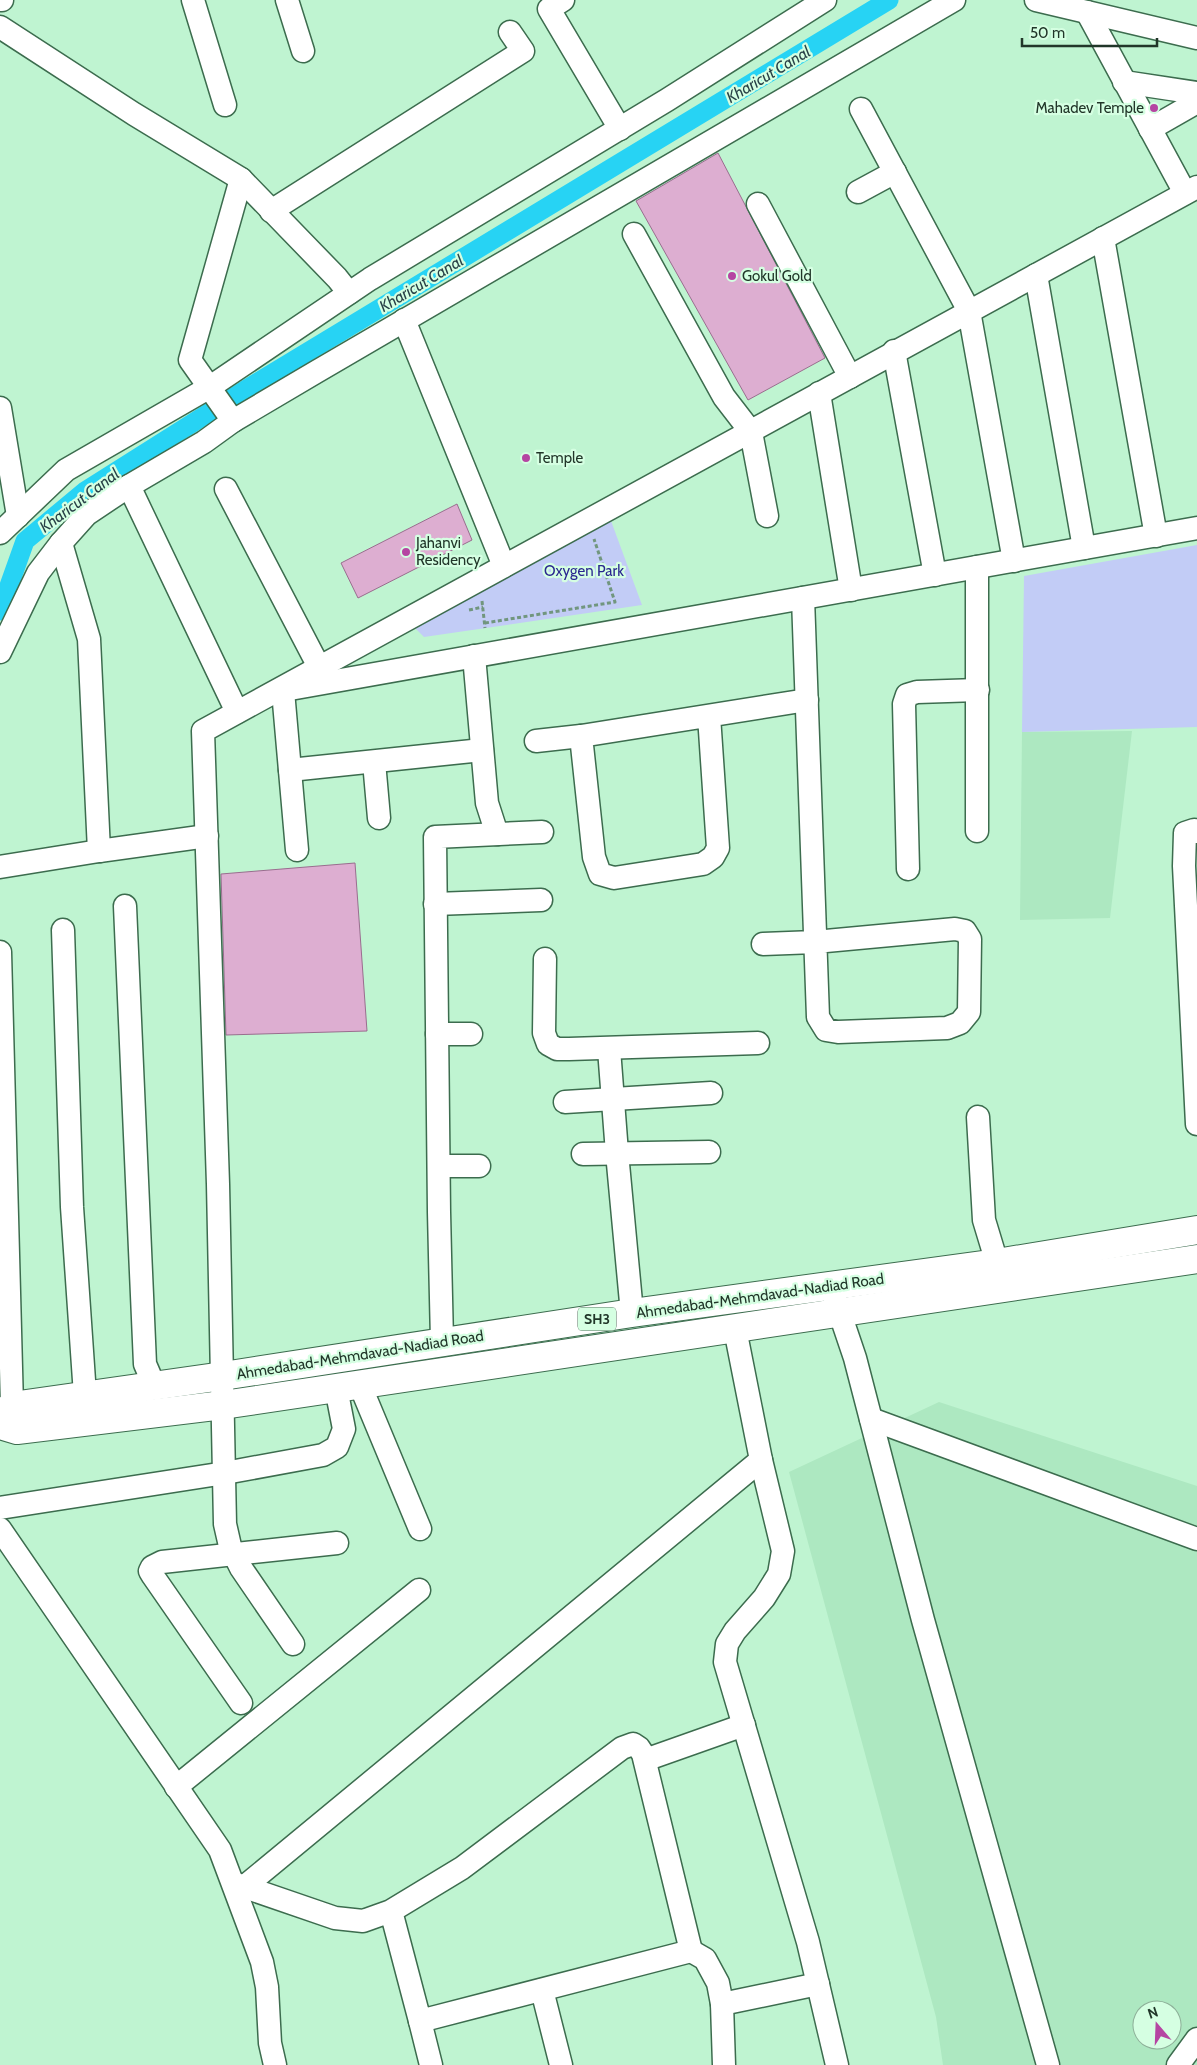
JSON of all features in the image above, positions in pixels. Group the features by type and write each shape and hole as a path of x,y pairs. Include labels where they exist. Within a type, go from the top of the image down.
{"main road":[{"name":"Ahmedabad-Mehmdavad-Nadiad Road","path":"4,1415 85,1395 154,1384 223,1376 632,1313 997,1263 1197,1230"},
{"path":"4,1415 17,1430 223,1405 1197,1259"}],"street":[{"path":"193,0 225,105"},
{"path":"287,0 303,52"},
{"path":"563,0 548,9 620,129"},
{"path":"0,533 66,470 210,387 349,293 620,129 825,0"},
{"path":"0,652 38,573 87,514 129,486 204,442 233,421 954,0"},
{"path":"1036,0 1197,38"},
{"path":"293,1644 241,1568 230,1546 225,1524 223,1376 203,731 278,692 318,667 1191,190 1150,129 1087,12"},
{"path":"0,27 134,114 241,179 337,278 349,293"},
{"path":"271,211 523,51 510,32"},
{"path":"1124,82 1197,94"},
{"path":"1150,129 1197,102"},
{"path":"861,109 969,311 1014,560"},
{"path":"858,192 895,172"},
{"path":"233,421 190,360 241,179"},
{"path":"758,204 850,377"},
{"path":"634,234 724,397 750,432 767,516"},
{"path":"1103,238 1156,536"},
{"path":"1036,275 1084,548"},
{"path":"404,320 504,566"},
{"path":"894,351 935,575"},
{"path":"819,393 851,590"},
{"path":"0,408 18,516"},
{"path":"129,486 237,712"},
{"path":"226,489 318,667"},
{"path":"278,692 1197,528"},
{"path":"61,543 89,639 99,850"},
{"path":"977,567 977,831"},
{"path":"763,944 815,942 955,929 965,931 970,939 969,1012 960,1023 947,1028 838,1032 826,1030 818,1017 815,942 807,700 803,598"},
{"path":"474,656 487,803 497,834"},
{"path":"908,869 904,704 907,695 917,692 978,690"},
{"path":"278,692 290,770 297,850"},
{"path":"536,741 581,736 807,700"},
{"path":"581,736 594,857 600,874 614,878 632,876 703,864 714,857 718,848 708,716"},
{"path":"290,770 482,750"},
{"path":"374,762 379,818"},
{"path":"1197,832 1194,830 1185,833 1184,866 1197,1124"},
{"path":"442,1341 435,837 542,832"},
{"path":"0,867 99,850 207,836"},
{"path":"436,904 541,900"},
{"path":"125,906 145,1364 154,1384"},
{"path":"62,930 72,1207 85,1395"},
{"path":"0,952 4,1415"},
{"path":"545,959 544,1033 548,1044 557,1049 609,1049 758,1042"},
{"path":"437,1034 471,1034"},
{"path":"609,1049 632,1313"},
{"path":"565,1102 711,1094"},
{"path":"978,1117 984,1220 997,1263"},
{"path":"583,1154 709,1152"},
{"path":"439,1166 479,1166"},
{"path":"831,1287 855,1358 923,1620 1048,2065"},
{"path":"735,1329 761,1460 782,1551 779,1574 764,1598 735,1631 727,1644 725,1662 808,1942 837,2065"},
{"path":"0,1508 225,1473 323,1455 337,1447 344,1429 348,1387"},
{"path":"348,1387 420,1529"},
{"path":"871,1419 1197,1539"},
{"path":"238,1885 761,1460"},
{"path":"0,1529 220,1850 238,1885 262,1962 267,1987 270,2043 269,2064"},
{"path":"241,1703 150,1571 152,1567 162,1562 337,1543"},
{"path":"176,1787 419,1590"},
{"path":"645,1760 744,1725"},
{"path":"238,1885 335,1918 363,1921 391,1911 462,1868 622,1748 633,1744 639,1748 645,1760 691,1951 705,1960 718,1983 722,2004 724,2065"},
{"path":"391,1911 431,2065"},
{"path":"420,2021 691,1951"},
{"path":"722,2004 818,1984"},
{"path":"542,1990 561,2065"},
{"path":"1178,2065 1197,2039"}],"path":[{"path":"485,623 616,602 594,538"},
{"path":"483,607 485,628"}],"shaded area":[{"path":"1132,731 1110,918 1020,920 1022,732"},
{"path":"939,1402 1197,1486 1197,2065 943,2065 936,2017 789,1472"}],"green space":[{"name":"Oxygen Park","path":"607,510 642,605 424,637 416,629 413,616"},
{"path":"1197,545 1197,727 1022,732 1024,576"}],"building":[{"name":"Gokul Gold","path":"718,153 825,358 748,400 636,201"},
{"name":"Jahanvi Residency","path":"457,504 472,540 358,598 341,563"},
{"path":"355,863 367,1031 226,1035 221,874"}],"waterway":[{"name":"Kharicut Canal","path":"0,611 25,541 85,491 248,388 889,0"}],"place":[{"name":"Mahadev Temple","path":"1154,108"},
{"name":"Gokul Gold","path":"732,276"},
{"name":"Temple","path":"526,458"},
{"name":"Jahanvi Residency","path":"406,552"}]}
